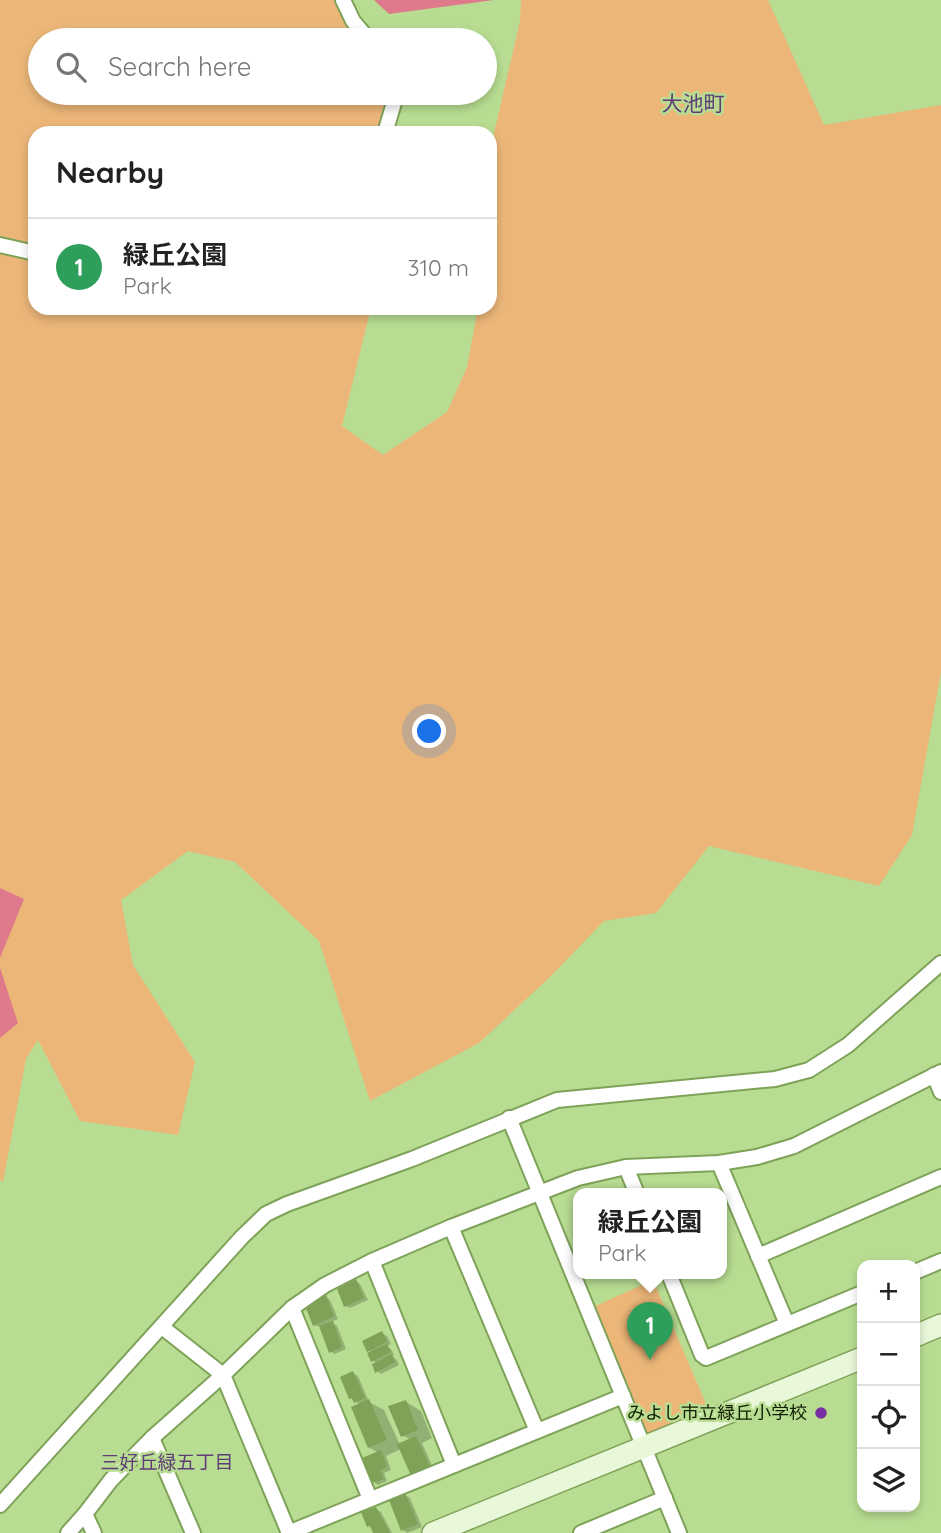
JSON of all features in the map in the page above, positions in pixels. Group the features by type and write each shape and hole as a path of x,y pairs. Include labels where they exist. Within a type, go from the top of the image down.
{"street":[{"path":"342,0 359,28"},
{"path":"387,126 393,105"},
{"path":"0,245 28,251"},
{"path":"0,1505 242,1237 267,1214 565,1097 775,1079 809,1070 848,1045 941,963"},
{"path":"68,1533 111,1480 152,1438 223,1375 292,1308 325,1285 372,1261 578,1178 626,1167 719,1163 757,1157 794,1146 938,1074 941,1091"},
{"path":"509,1118 573,1274"},
{"path":"719,1163 787,1324"},
{"path":"626,1167 635,1188"},
{"path":"758,1255 941,1177"},
{"path":"452,1227 537,1432"},
{"path":"372,1261 454,1465"},
{"path":"920,1270 941,1261"},
{"path":"575,1279 679,1533"},
{"path":"671,1279 702,1355 706,1358 857,1295"},
{"path":"292,1308 370,1499"},
{"path":"920,1334 941,1325"},
{"path":"162,1327 223,1375 289,1533 623,1396"},
{"path":"433,1533 857,1360"},
{"path":"152,1438 193,1533"},
{"path":"581,1533 665,1498"},
{"path":"86,1514 94,1533"}],"shaded area":[{"path":"0,0 337,0 355,28 28,28 28,105 387,105 382,126 28,126 28,247 0,241"},
{"path":"374,0 494,0 389,14"},
{"path":"521,0 768,0 824,125 941,105 941,672 912,835 879,886 709,846 656,913 604,921 551,976 479,1043 370,1101 319,941 235,862 188,851 121,900 133,965 195,1062 178,1135 80,1121 38,1040 26,1059 3,1182 0,1180 0,248 28,254 28,315 369,315 342,426 383,455 447,412 467,367 477,315 497,315 496,126 520,21"},
{"path":"0,888 24,899 0,958"},
{"path":"0,968 18,1023 0,1038"},
{"path":"653,1280 709,1411 644,1439 591,1308"}],"building":[{"path":"356,1279 364,1298 344,1307 337,1289"},
{"path":"326,1295 334,1316 313,1326 305,1306"},
{"path":"333,1321 342,1347 329,1353 319,1326"},
{"path":"382,1331 387,1342 367,1352 362,1341"},
{"path":"387,1344 391,1352 371,1362 367,1353"},
{"path":"392,1354 395,1362 375,1373 372,1364"},
{"path":"353,1371 365,1398 354,1403 352,1398 349,1399 340,1377"},
{"path":"369,1399 387,1440 368,1448 351,1407"},
{"path":"406,1400 418,1430 401,1437 388,1406"},
{"path":"416,1436 431,1469 412,1478 397,1444"},
{"path":"381,1450 387,1467 380,1470 384,1479 372,1483 362,1458"},
{"path":"405,1493 418,1524 401,1531 389,1500"},
{"path":"376,1507 390,1533 373,1533 370,1526 367,1527 361,1512"}],"place":[{"name":"緑丘公園","path":"650,1360"},
{"name":"みよし市立緑丘小学校","path":"821,1413"}],"district":[{"name":"大池町","path":"693,104"},
{"name":"三好丘緑五丁目","path":"167,1462"}]}
